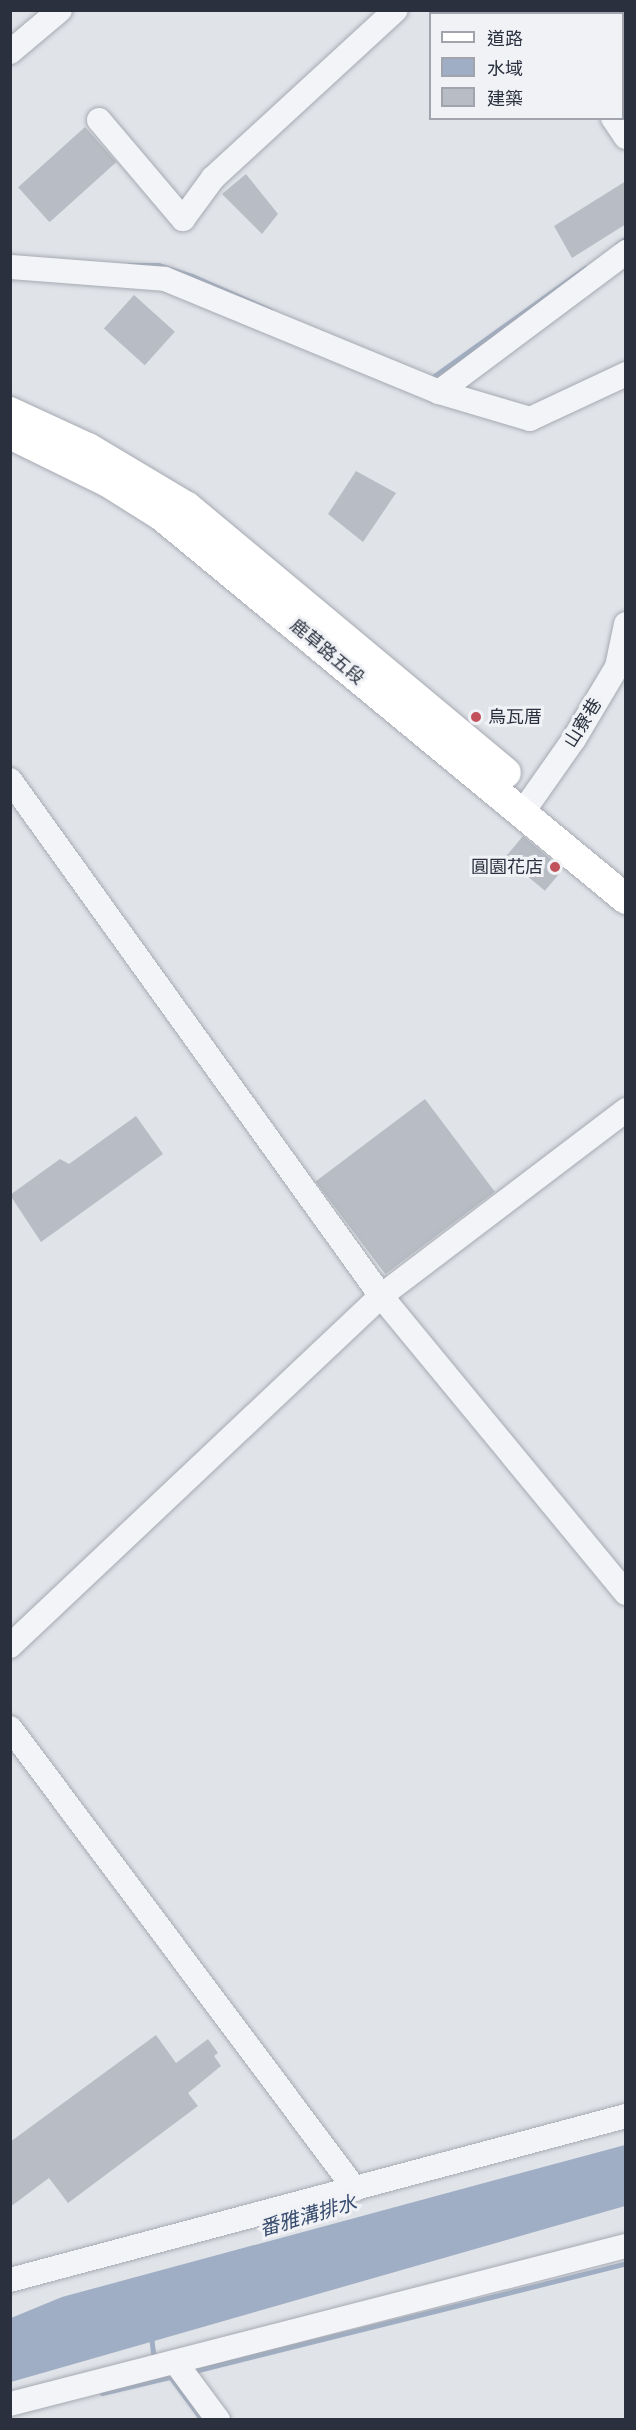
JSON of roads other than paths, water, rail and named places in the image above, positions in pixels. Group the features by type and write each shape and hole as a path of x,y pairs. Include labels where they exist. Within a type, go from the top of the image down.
{"main road":[{"name":"鹿草路五段","path":"10,412 88,448 187,507 528,805 626,899"},
{"name":"鹿草路五段","path":"10,434 108,482 162,516 528,805 626,873"}],"street":[{"path":"12,46 60,10"},
{"path":"99,120 183,219 213,178 396,10"},
{"path":"613,120 626,137"},
{"path":"440,392 626,252"},
{"path":"10,267 165,279 440,392 530,419 626,374"},
{"name":"山寮巷","path":"528,805 617,667 626,624"},
{"path":"10,780 381,1296 626,1593"},
{"path":"10,1646 381,1296 626,1110"},
{"path":"10,1728 355,2189"},
{"path":"10,2280 626,2116"},
{"path":"10,2404 626,2246"},
{"path":"176,2363 218,2420"}],"water":[{"path":"625,2145 625,2206 11,2382 11,2318 62,2297"}],"waterway":[{"path":"617,245 626,238"},
{"path":"129,265 158,265 192,276 270,310"},
{"path":"430,379 585,268"},
{"path":"190,2372 626,2263"},
{"path":"151,2336 153,2353 159,2360"},
{"path":"169,2375 202,2420"},
{"path":"102,2393 178,2375"}],"place":[{"name":"烏瓦厝","path":"476,717"},
{"name":"圓園花店","path":"555,867"}],"water label":[{"name":"番雅溝排水","path":"308,2216"}]}
